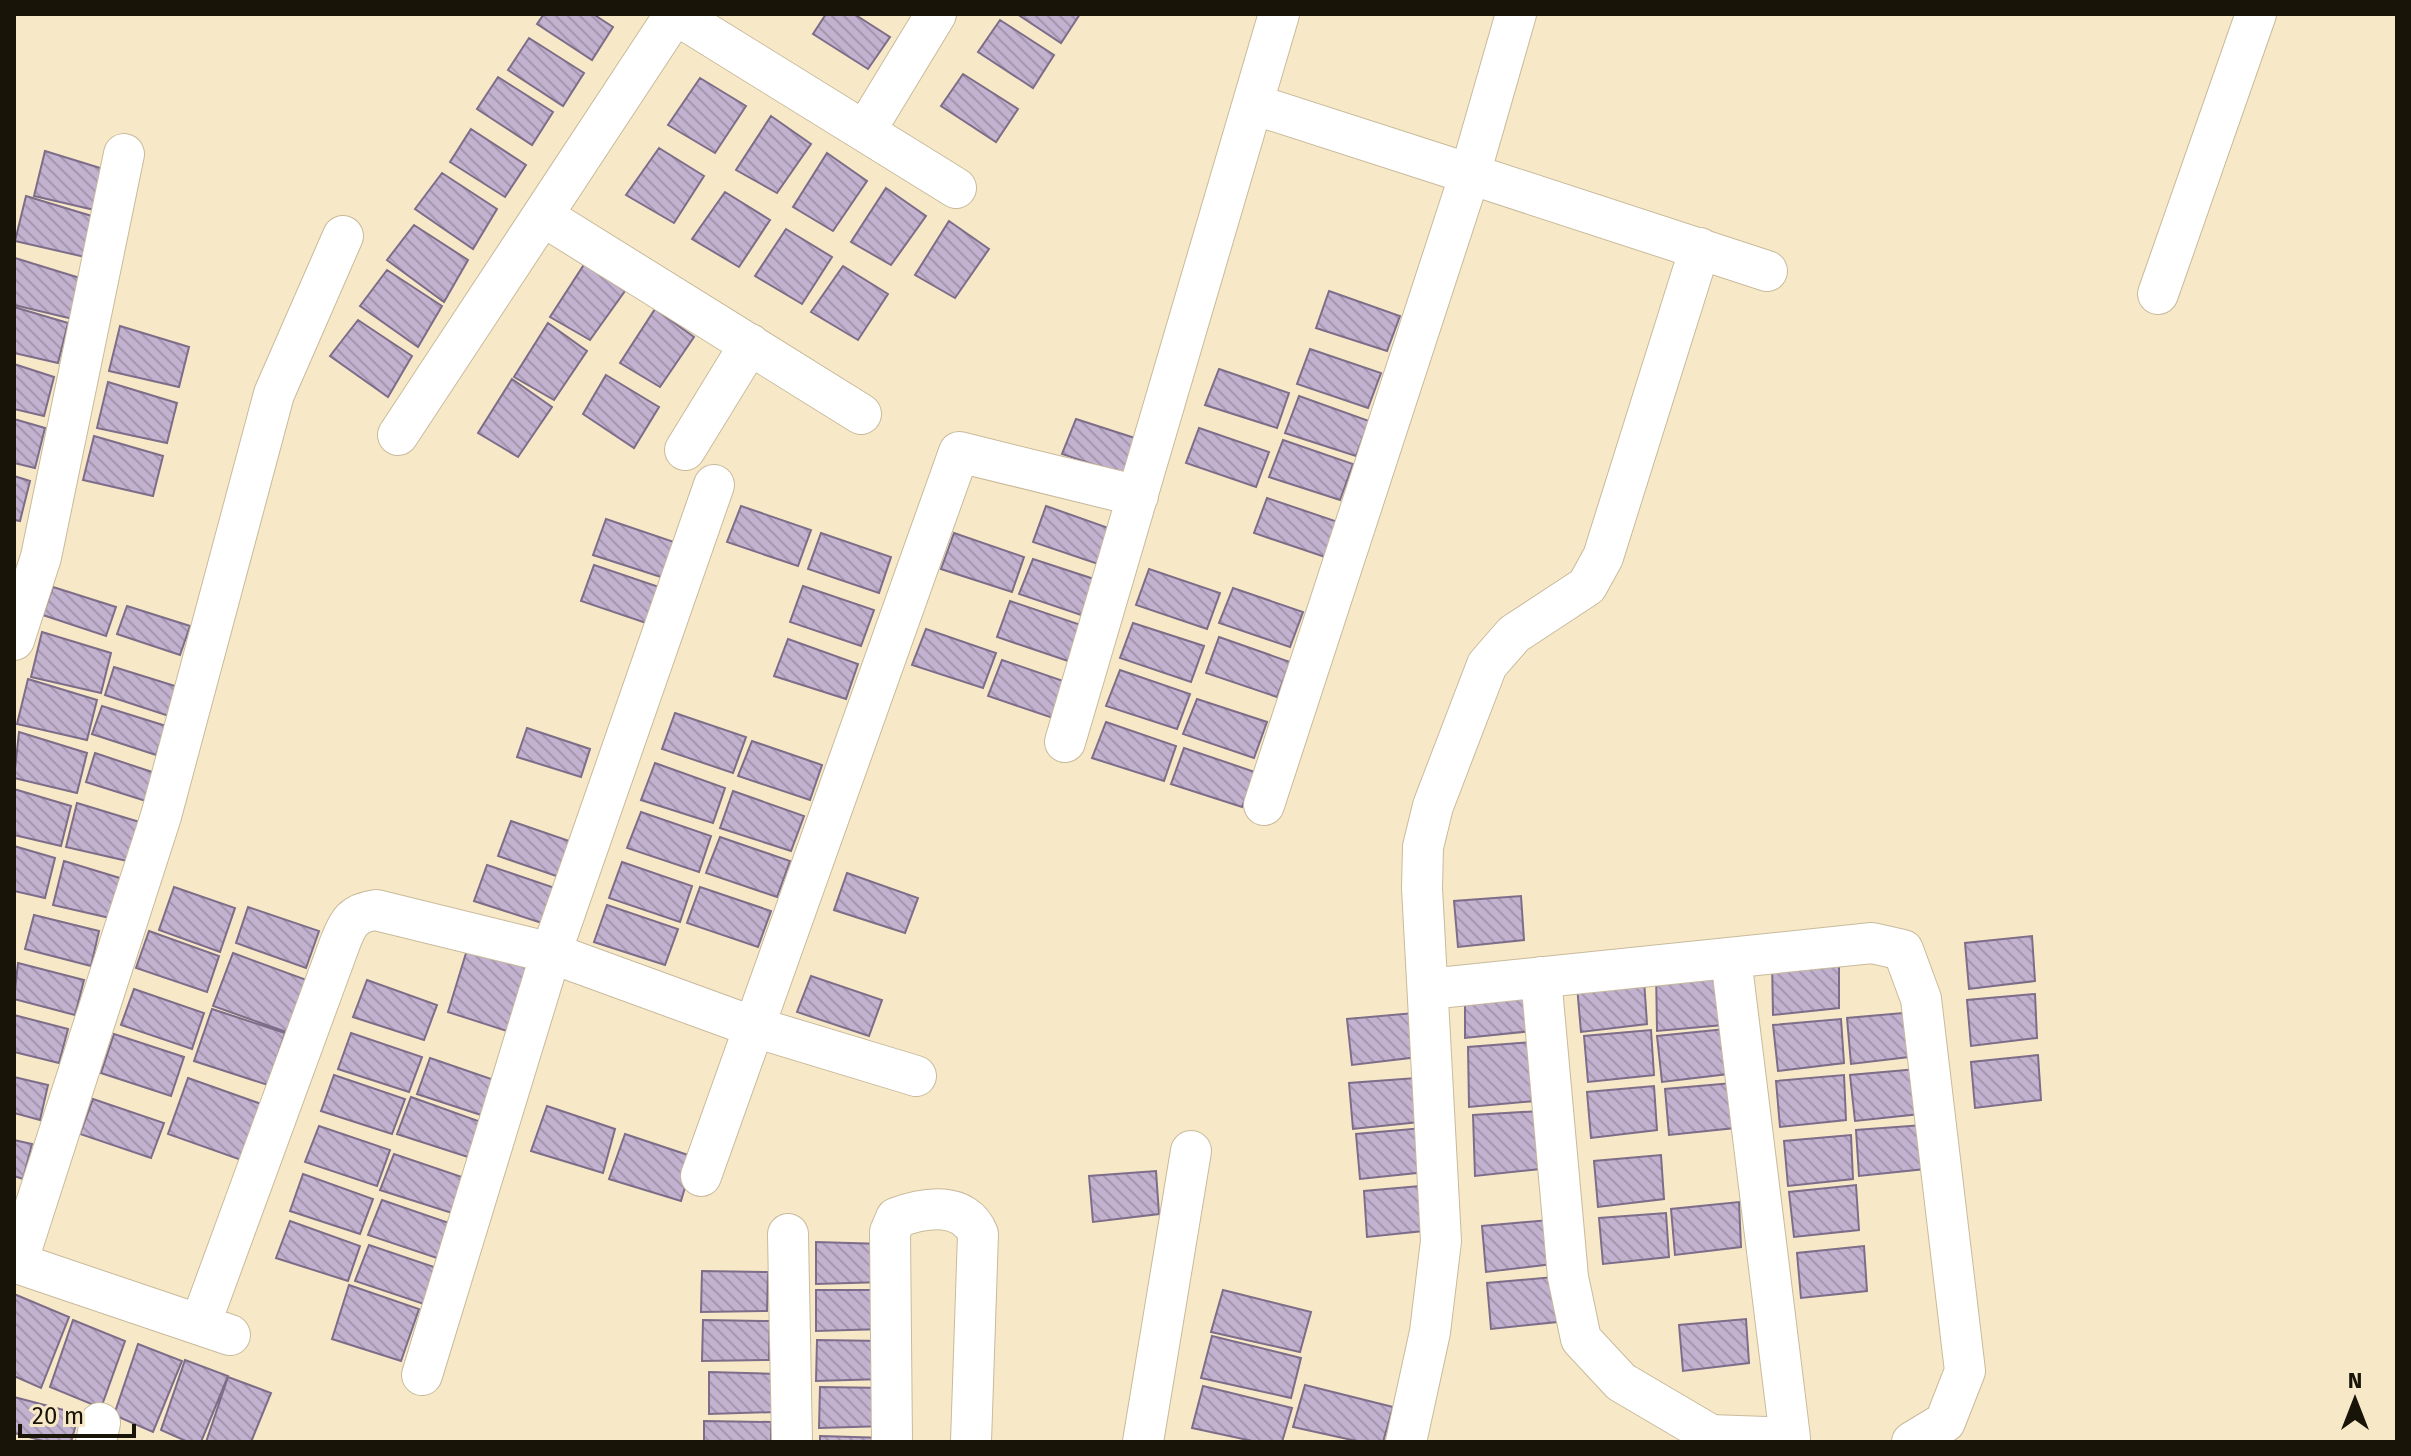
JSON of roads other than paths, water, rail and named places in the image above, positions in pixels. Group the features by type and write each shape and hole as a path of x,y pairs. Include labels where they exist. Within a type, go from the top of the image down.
{"street":[{"path":"398,435 675,14 956,188"},
{"path":"865,131 936,14"},
{"path":"1065,742 1279,14"},
{"path":"1264,805 1470,174 1516,14"},
{"path":"2158,294 2256,14"},
{"path":"1253,104 1767,271"},
{"path":"14,640 27,553 124,154"},
{"path":"543,216 861,414"},
{"path":"343,236 274,394 161,816 16,1262 215,1330 340,943 347,924 358,912 376,910 551,953 754,1027 916,1076"},
{"path":"1406,1442 1430,1332 1441,1241 1423,847 1433,806 1487,665 1514,634 1560,607 1587,586 1603,557 1700,248"},
{"path":"685,450 750,344"},
{"path":"701,1176 959,452 1138,496"},
{"path":"422,1375 551,953 714,485"},
{"path":"1429,989 1872,943 1903,950 1921,999 1965,1371 1945,1422 1912,1442"},
{"path":"1541,977 1568,1277 1581,1339 1621,1382 1708,1439 1806,1440 1731,958"},
{"path":"1143,1442 1191,1151"},
{"path":"892,1442 890,1232 896,1218 915,1211 960,1211 972,1218 978,1234 971,1442"},
{"path":"788,1234 792,1442"}]}
